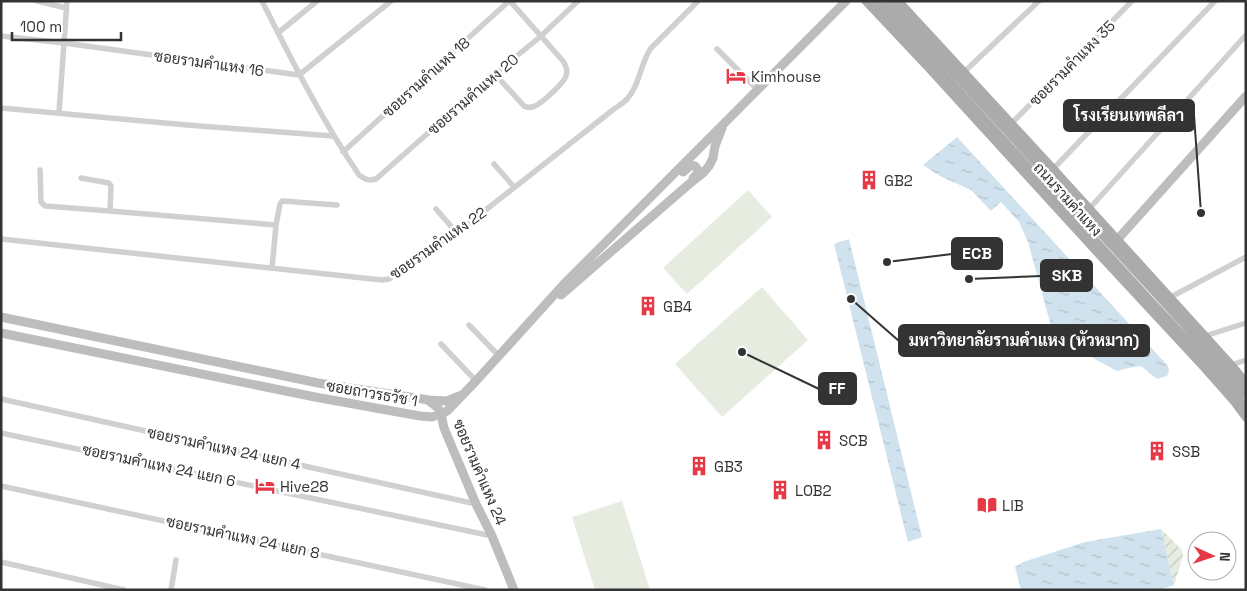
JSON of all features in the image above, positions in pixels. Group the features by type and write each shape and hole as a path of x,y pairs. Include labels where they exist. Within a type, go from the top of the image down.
{"main road":[{"name":"ซอยรามคำแหง 24","path":"514,590 444,428 440,414 447,411 476,382 564,284 846,1"},
{"name":"ถนนรามคำแหง","path":"866,1 1219,383 1246,417"},
{"name":"ถนนรามคำแหง","path":"876,1 1217,372 1246,408"},
{"name":"ถนนรามคำแหง","path":"888,1 1246,394"},
{"name":"ถนนรามคำแหง","path":"900,2 1246,383"},
{"path":"1101,256 1246,96"},
{"name":"ซอยรามคำแหง 24","path":"538,312 551,304 703,173 713,158 715,146 724,124"},
{"path":"641,207 662,193 692,165 695,166 698,173 688,185"},
{"name":"ซอยถาวรธวัช 1","path":"1,316 318,383 429,400 438,408 440,414 432,417 420,416 315,397 1,332"},
{"path":"1219,383 1232,367"},
{"path":"315,397 320,397 322,394 323,387 318,383"},
{"path":"429,400 447,401 464,394"},
{"path":"420,416 444,428 450,414 464,394"}],"street":[{"path":"37,1 67,5 59,113"},
{"path":"262,1 299,75 343,152"},
{"path":"278,33 317,1"},
{"path":"299,75 391,1"},
{"path":"495,74 524,106 530,108 536,106 560,86 566,78 567,69 563,61 509,1"},
{"name":"ซอยรามคำแหง 18","path":"343,152 509,1"},
{"name":"ซอยรามคำแหง 20","path":"343,152 359,176 365,180 376,179 541,36 578,1"},
{"name":"ซอยรามคำแหง 22","path":"1,239 382,280 389,279 473,220 626,100 632,93 646,55 651,48 698,1"},
{"path":"963,73 1039,1"},
{"name":"ซอยรามคำแหง 35","path":"1011,124 1132,1"},
{"path":"1053,169 1214,1"},
{"path":"1089,209 1246,35"},
{"name":"ซอยรามคำแหง 16","path":"1,36 299,75"},
{"path":"717,49 758,90"},
{"path":"1,108 333,136"},
{"path":"494,164 514,188"},
{"path":"40,170 41,202 45,206 276,225"},
{"path":"81,178 109,183 111,186 110,211"},
{"path":"272,268 276,225 282,201 337,205"},
{"path":"436,209 456,232"},
{"path":"1169,298 1246,257"},
{"path":"1204,336 1246,323"},
{"path":"469,325 499,356"},
{"path":"441,344 476,382"},
{"path":"1232,367 1246,360"},
{"name":"ซอยรามคำแหง 24 แยก 4","path":"1,398 476,504"},
{"name":"ซอยรามคำแหง 24 แยก 6","path":"1,433 492,536"},
{"name":"ซอยรามคำแหง 24 แยก 8","path":"1,486 485,590"},
{"path":"171,590 176,560"},
{"path":"1,562 124,590"}],"shaded area":[{"path":"748,190 772,217 687,294 663,268"},
{"path":"762,287 808,340 722,417 675,364"},
{"path":"622,501 650,590 595,590 572,517"},
{"path":"1161,529 1182,550 1183,556 1174,585"}],"water":[{"path":"957,137 1168,366 1167,376 1157,379 1141,366 1117,371 1054,337 1028,242 1019,222 1001,202 991,211 971,190 940,176 923,165"},
{"path":"849,239 922,537 908,542 834,244"},
{"path":"1161,529 1174,585 1158,590 1021,590 1015,567 1023,562 1085,542"}],"place":[{"name":"Kimhouse","path":"736,76"},
{"name":"GB2","path":"869,180"},
{"name":"โรงเรียนเทพลีลา","path":"1201,213"},
{"name":"ECB","path":"887,262"},
{"name":"SKB","path":"969,279"},
{"name":"มหาวิทยาลัยรามคำแหง (หัวหมาก)","path":"851,299"},
{"name":"GB4","path":"648,306"},
{"name":"FF","path":"742,352"},
{"name":"SCB","path":"824,440"},
{"name":"SSB","path":"1157,451"},
{"name":"GB3","path":"699,466"},
{"name":"Hive28","path":"265,486"},
{"name":"LOB2","path":"780,490"},
{"name":"LIB","path":"987,505"}]}
